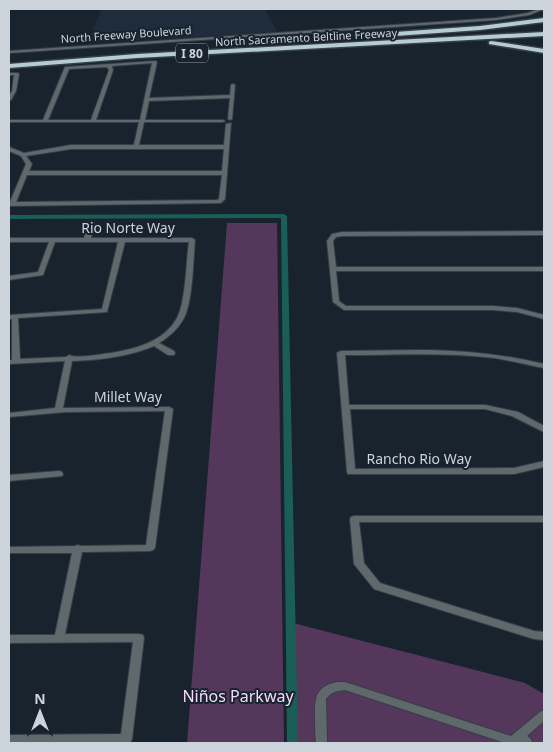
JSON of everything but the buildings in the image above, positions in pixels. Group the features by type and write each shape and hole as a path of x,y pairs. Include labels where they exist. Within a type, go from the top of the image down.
{"highway":[{"path":"319,39 480,28 544,20"},
{"name":"North Sacramento Beltline Freeway","path":"9,60 95,52 544,28"},
{"name":"North Sacramento Beltline Freeway","path":"9,66 137,56 544,34"},
{"path":"375,43 492,43 544,51"}],"street":[{"name":"North Freeway Boulevard","path":"9,52 491,20 529,14 542,9"},
{"path":"45,121 67,68 155,62 136,147"},
{"path":"93,121 111,70 110,65"},
{"path":"9,74 17,74 9,99"},
{"path":"24,155 29,164 27,173 11,203 219,202 222,199 227,121 233,85"},
{"path":"146,100 232,96"},
{"path":"9,121 227,121"},
{"path":"9,149 24,155 71,146 226,147"},
{"path":"27,173 223,173"},
{"path":"87,240 91,223"},
{"path":"544,233 351,234 331,236 336,302 340,306 354,308 493,308 517,310 544,317"},
{"name":"Rio Norte Way","path":"9,240 192,240 182,315 170,333 154,343"},
{"path":"9,278 41,274 53,240"},
{"path":"122,240 105,311 12,317 12,362 120,354 154,343 171,354"},
{"path":"332,269 544,269"},
{"name":"Rancho Rio Way","path":"544,365 508,357 474,353 341,353 351,472 514,471 544,464"},
{"path":"59,410 69,358"},
{"path":"346,407 486,407 515,414 544,429"},
{"name":"Millet Way","path":"9,415 59,410 169,409 150,548 78,548"},
{"path":"9,478 59,474"},
{"path":"544,519 354,519 359,564 377,586 534,635 544,636"},
{"path":"9,550 78,548 59,638"},
{"path":"9,639 139,638 126,741 9,740"},
{"path":"322,743 320,700 322,694 334,686 345,686 517,741 544,715"}],"shaded area":[{"path":"111,9 265,9 277,32 87,43 101,11"}],"green space":[{"name":"Niños Parkway","path":"227,223 277,223 284,743 187,743"},
{"path":"293,623 525,683 544,694 544,743 297,743"}],"waterway":[{"path":"9,217 284,216 293,743"}]}
